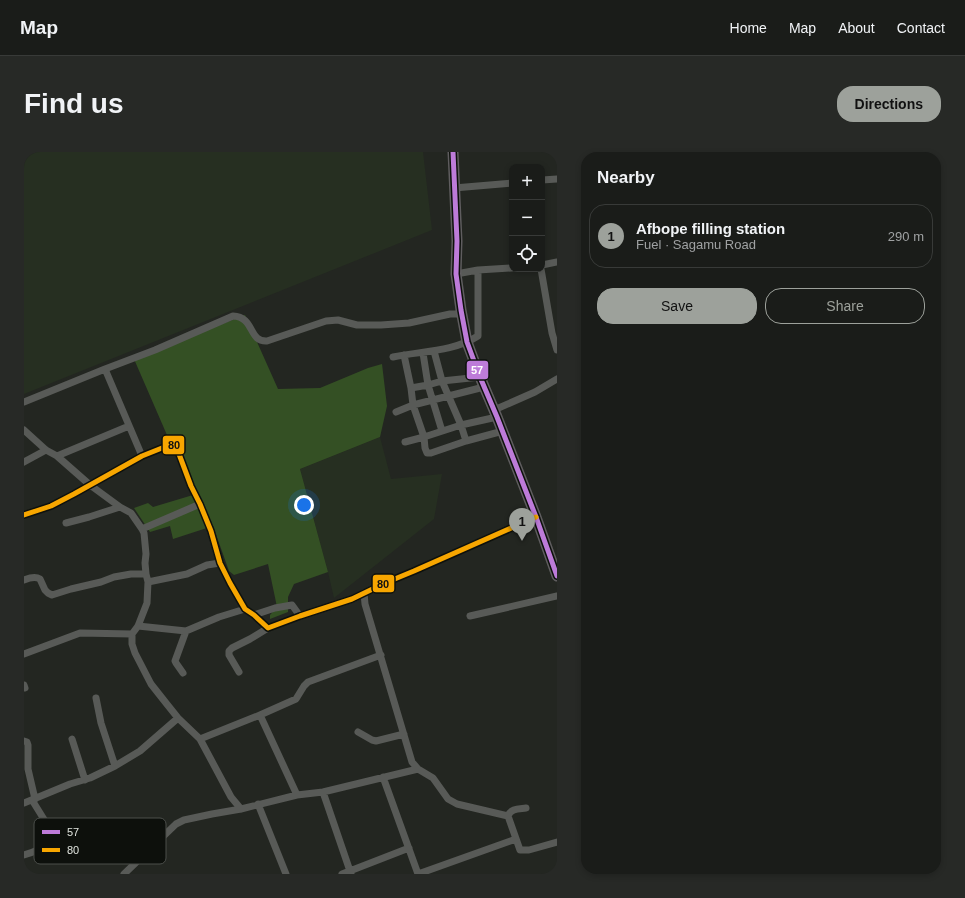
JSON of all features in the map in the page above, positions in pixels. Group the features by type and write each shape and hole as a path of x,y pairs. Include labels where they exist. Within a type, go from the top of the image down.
{"highway":[{"path":"453,152 457,241 456,274 467,342 536,517 557,576"}],"street":[{"path":"545,180 557,179"},
{"path":"454,188 509,183"},
{"path":"545,264 557,262"},
{"path":"456,274 478,270 509,268"},
{"path":"393,357 434,351 462,344 476,337 478,334 478,270"},
{"path":"542,272 552,333 557,350"},
{"path":"24,402 155,350 234,316 240,316 245,320 256,338 261,341 266,341 326,321 338,320 357,325 382,325 409,323 450,314 462,314"},
{"path":"434,351 442,381 461,425 466,441"},
{"path":"423,353 428,385 442,431"},
{"path":"404,355 413,405 424,437 427,453 502,431"},
{"path":"105,369 142,456"},
{"path":"411,388 442,381 480,377"},
{"path":"405,442 495,414 557,379"},
{"path":"396,412 413,405 484,387"},
{"path":"57,456 129,426"},
{"path":"24,430 46,450 57,456 90,485 120,507 131,513 142,529 144,533 146,554 145,563 148,582 147,603 138,626 132,634 132,644 151,684 178,718 200,739 231,797 241,809"},
{"path":"24,514 51,506 142,456 172,444 176,446 191,486 211,531 220,563 230,583 245,609 268,628"},
{"path":"24,462 46,450"},
{"path":"142,529 200,504"},
{"path":"66,523 120,507"},
{"path":"239,672 229,655 229,651 268,628 352,599 536,517"},
{"path":"148,582 187,574 207,565 220,563"},
{"path":"24,580 37,577 40,578 45,590 52,595 114,577 131,574 146,574"},
{"path":"364,593 365,604 412,762 418,769 433,778 448,798 456,804 508,816"},
{"path":"470,616 557,596"},
{"path":"254,615 275,608 292,605 300,616"},
{"path":"138,626 186,631 219,617 245,609"},
{"path":"183,673 175,661 186,631"},
{"path":"24,654 80,633 132,634"},
{"path":"200,739 296,699 308,682 381,656"},
{"path":"96,698 100,723 115,766"},
{"path":"260,715 297,795"},
{"path":"24,803 70,784 94,777 115,766 140,751 178,718"},
{"path":"358,732 376,741 404,734"},
{"path":"72,739 85,780"},
{"path":"24,742 27,742 28,745 26,770 33,799 44,818"},
{"path":"166,834 176,824 184,820 241,809 297,795 323,792 418,769"},
{"path":"383,777 418,874 516,839"},
{"path":"323,792 350,872"},
{"path":"226,811 231,797"},
{"path":"258,804 286,874"},
{"path":"508,816 513,810 526,808"},
{"path":"508,816 520,850 529,850 557,842"},
{"path":"342,874 409,848"},
{"path":"24,855 34,850"},
{"path":"125,874 135,864"}],"shaded area":[{"path":"24,152 423,152 432,230 24,394"},
{"path":"380,437 391,479 442,474 434,519 334,598 300,469"}],"green space":[{"path":"245,315 278,389 320,388 368,368 382,364 387,406 380,437 300,469 328,572 294,584 288,597 288,612 270,619 270,615 277,607 268,564 234,575 229,571 213,526 173,539 170,526 150,532 134,508 148,503 153,507 193,495 134,359"}],"transit line":[{"name":"57","path":"453,152 457,241 456,274 467,342 536,517 557,576"},
{"name":"80","path":"24,515 51,506 142,456 172,444 176,446 191,486 211,531 220,563 230,583 245,609 268,628 352,599 536,517"}],"place":[{"name":"Afbope filling station","path":"522,541"}]}
